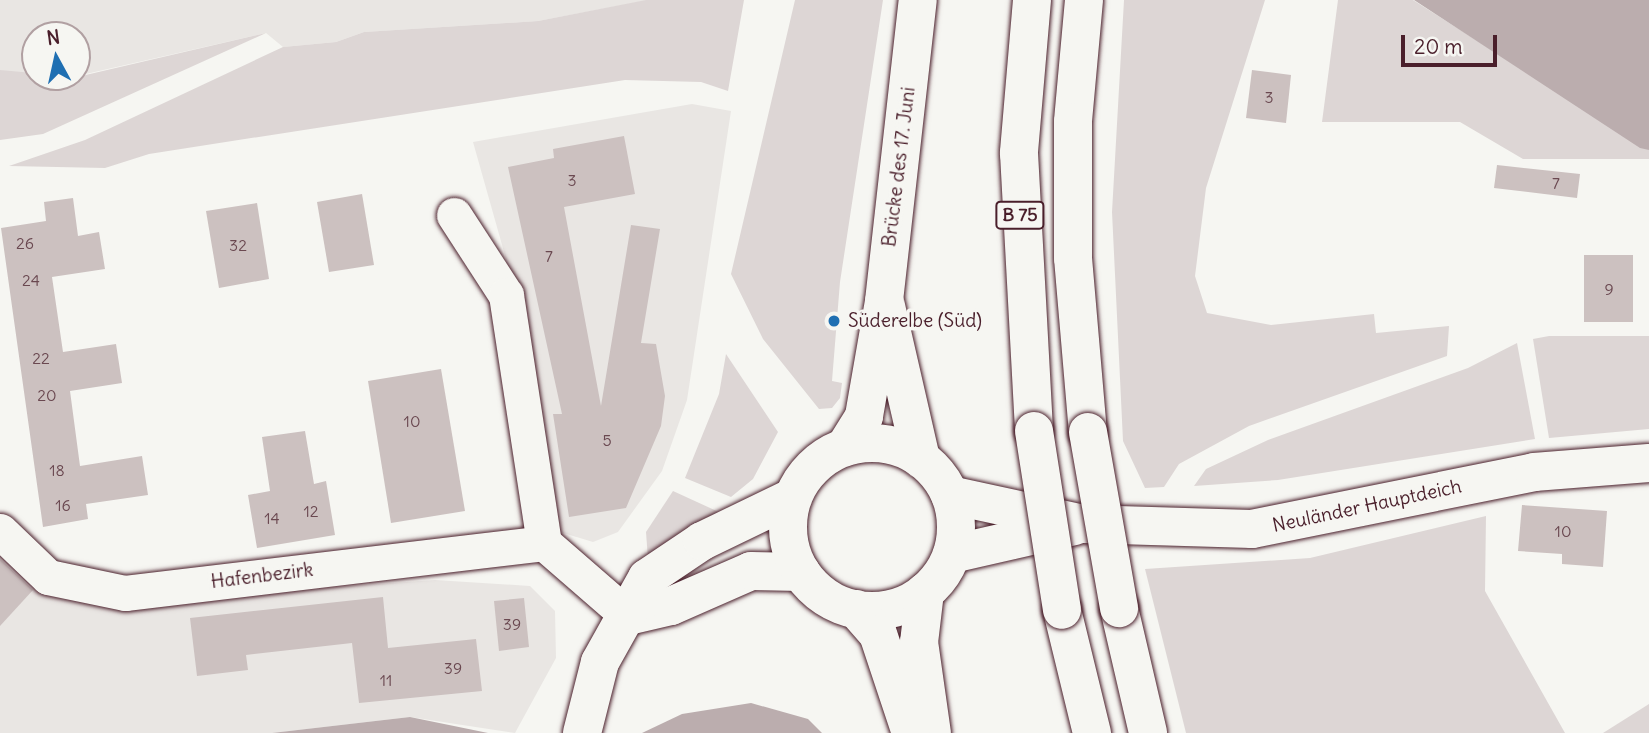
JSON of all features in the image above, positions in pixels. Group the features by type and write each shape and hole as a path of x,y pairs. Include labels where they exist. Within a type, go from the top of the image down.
{"main road":[{"name":"B 75","path":"1032,0 1019,153 1034,431 1062,610 1092,733"},
{"name":"B 75","path":"1084,0 1073,122 1073,258 1088,432 1119,608 1148,733"},
{"name":"Brücke des 17. Juni","path":"845,447 864,416 884,301 920,11"},
{"name":"Brücke des 17. Juni","path":"884,301 921,458"},
{"path":"925,592 892,608 856,609 825,597 801,572 788,535 793,497 810,470 845,447 887,444 921,458 950,495 956,524 952,554 925,592 919,632 932,733"},
{"name":"Neuländer Hauptdeich","path":"950,495 1084,524 1173,531 1269,527 1534,471 1649,463"},
{"path":"582,733 600,662 647,578 670,560 793,497"},
{"name":"Neuländer Hauptdeich","path":"952,554 1084,524"},
{"path":"628,616 671,606 751,571 801,572"},
{"path":"856,609 878,634 911,733"}],"street":[{"path":"454,215 506,295 544,543 628,616"},
{"name":"Hafenbezirk","path":"0,531 48,577 125,593 544,543"}],"shaded area":[{"path":"0,0 649,0 538,21 364,32 336,42 283,47 266,33 91,73 91,21 21,21 21,76 0,70"},
{"path":"646,0 744,0 728,91 701,82 625,80 149,154 105,168 9,166 85,140 283,47 336,42 364,32 538,21"},
{"path":"795,0 883,0 840,282 832,381 842,383 840,398 832,408 819,409 763,339 731,274"},
{"path":"1124,0 1265,0 1206,188 1195,276 1207,313 1271,325 1374,314 1376,333 1449,326 1447,356 1249,426 1179,464 1164,487 1145,488 1123,441 1112,212"},
{"path":"1338,0 1413,0 1649,150 1649,159 1523,159 1460,122 1322,122"},
{"path":"1414,0 1649,0 1649,150 1640,148"},
{"path":"266,33 43,134 0,140 0,70 21,72 21,91 91,91 91,74"},
{"path":"692,104 731,111 687,400 662,471 618,532 593,542 560,532 530,344 473,142"},
{"path":"1549,336 1649,336 1649,429 1549,438 1533,339"},
{"path":"1517,343 1535,439 1278,480 1194,486 1206,469 1268,440 1468,368"},
{"path":"726,354 778,432 753,479 731,497 685,478 719,394"},
{"path":"673,491 721,513 648,559 646,532"},
{"path":"1486,516 1485,591 1565,733 1186,733 1145,569 1310,558"},
{"path":"0,539 137,601 435,580 530,586 555,611 556,658 515,733 410,717 272,733 0,733"},
{"path":"751,703 808,719 822,733 642,733 682,714"},
{"path":"1649,704 1649,733 1603,733"},
{"path":"410,717 488,733 272,733"}],"building":[{"path":"1252,70 1291,75 1286,123 1246,118"},
{"path":"624,136 635,194 564,207 601,406 631,225 660,229 641,343 656,344 665,396 661,426 626,508 569,517 553,414 562,414 508,167 554,158 553,149"},
{"path":"1497,165 1580,174 1577,198 1494,188"},
{"path":"362,194 374,265 329,272 317,202"},
{"path":"73,198 78,236 99,232 105,269 52,277 63,352 116,344 122,383 70,391 80,466 142,456 148,495 86,504 88,519 43,527 1,228 46,221 44,202"},
{"path":"257,203 269,279 219,288 206,211"},
{"path":"1584,255 1633,255 1633,322 1584,322"},
{"path":"441,369 465,511 391,523 368,381"},
{"path":"305,431 314,484 326,481 335,535 257,548 248,495 270,491 262,437"},
{"path":"1522,505 1607,511 1603,567 1562,564 1562,554 1518,551"},
{"path":"0,559 33,590 0,626"},
{"path":"383,597 388,648 476,639 482,691 359,703 352,643 246,655 248,670 197,676 190,618"},
{"path":"524,598 529,647 499,651 494,601"}],"place":[{"name":"Süderelbe (Süd)","path":"834,321"}]}
